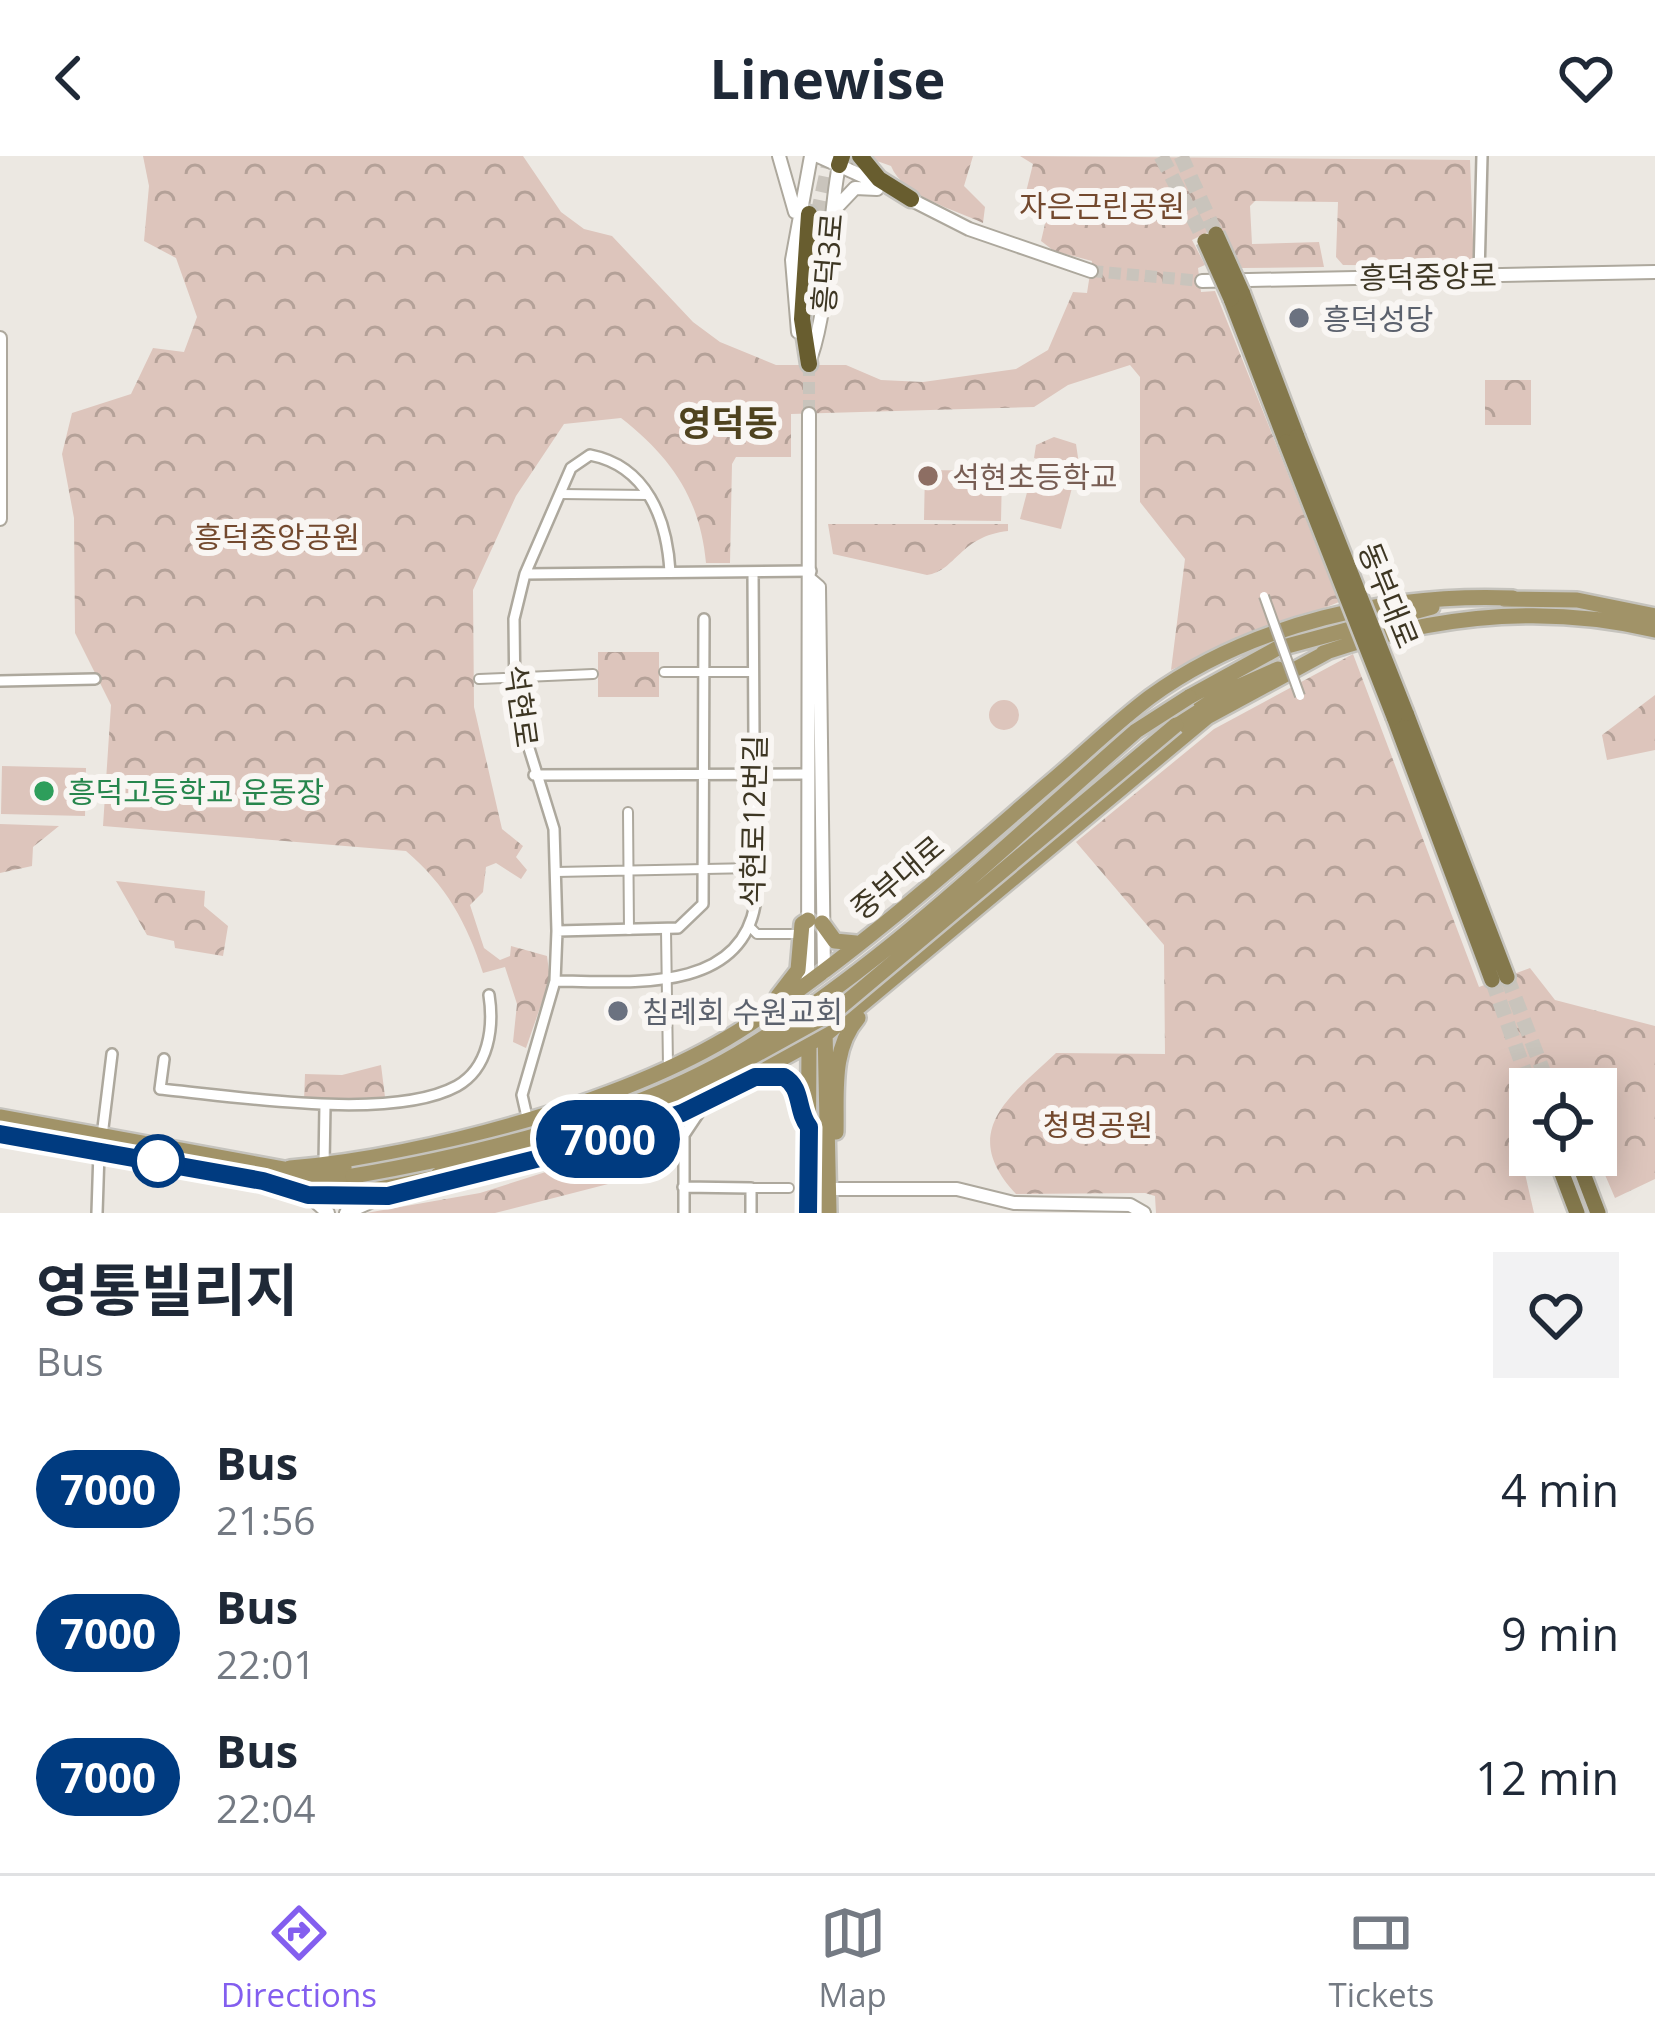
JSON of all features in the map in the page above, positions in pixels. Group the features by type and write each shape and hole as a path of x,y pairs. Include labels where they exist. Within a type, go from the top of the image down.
{"highway":[{"path":"860,156 879,179 910,199"},
{"path":"809,364 818,218"},
{"name":"동부대로","path":"1211,238 1499,978"},
{"path":"1563,1176 1577,1213"},
{"path":"1584,1176 1598,1213"}],"main road":[{"name":"중부대로","path":"290,1168 415,1152 668,1067 746,1026 824,973 1152,696 1264,639 1392,602 1453,596 1621,608 1655,616"},
{"name":"중부대로","path":"160,1153 322,1176 353,1176 435,1162 671,1086 746,1049 848,980 1136,731 1228,671 1401,612 1513,598"},
{"name":"중부대로","path":"263,1181 354,1186 438,1175 681,1096 837,1010 1175,725 1224,693 1329,651 1407,629 1504,615 1585,617 1655,630"},
{"name":"중부대로","path":"0,1134 101,1141 308,1195 388,1196 584,1147 657,1121 755,1077 825,1035 892,984 1207,717 1329,651"},
{"path":"746,1026 789,986 810,925 841,945 864,939"},
{"path":"824,973 830,1213"},
{"path":"808,984 808,1213"},
{"path":"827,1149 835,1142 838,1062 844,1037 892,984"},
{"path":"755,1077 790,1080 800,1117 809,1127"},
{"path":"809,1082 818,1082 818,1114 826,1121"},
{"name":"중부대로","path":"0,1117 62,1136"}],"street":[{"path":"779,156 794,198 795,243"},
{"path":"815,156 841,160 969,229 1091,271"},
{"name":"흥덕3로","path":"809,364 794,319 795,243 815,156"},
{"path":"1479,275 1482,156"},
{"name":"흥덕3로","path":"818,218 841,160"},
{"path":"818,218 855,188 867,185 910,199"},
{"name":"흥덕중앙로","path":"1202,281 1655,272"},
{"path":"0,338 0,519"},
{"path":"809,414 810,925 824,973"},
{"path":"648,495 560,494 571,468 590,455 612,459 636,476 648,495 665,531 670,572"},
{"name":"석현로","path":"526,1117 522,1094 555,981 556,872 554,829 515,703 516,601 560,494"},
{"name":"석현로12번길","path":"555,981 667,980 711,965 750,927 755,868 753,572"},
{"path":"525,574 812,576"},
{"path":"808,984 819,587 812,576"},
{"path":"1264,596 1300,696"},
{"path":"1621,608 1655,606"},
{"path":"557,931 666,930 699,911 706,869 704,620"},
{"path":"664,672 754,672"},
{"path":"479,679 592,674"},
{"path":"0,681 94,680"},
{"path":"534,775 808,774"},
{"path":"628,812 629,930"},
{"path":"556,872 755,868"},
{"path":"750,927 758,934 810,925"},
{"path":"666,930 668,1067"},
{"path":"164,1059 160,1089 325,1105 419,1096 460,1085 477,1067 489,1042 489,994"},
{"path":"97,1213 112,1054"},
{"path":"684,1213 684,1135 707,1100"},
{"path":"324,1165 325,1105"},
{"path":"657,1121 684,1135"},
{"path":"683,1187 789,1188"},
{"path":"751,1188 751,1213"},
{"path":"829,1189 957,1189 1014,1203 1130,1204 1144,1213"},
{"path":"308,1195 328,1213"},
{"path":"346,1213 388,1196"}],"green space":[{"name":"흥덕중앙공원","path":"143,156 523,156 561,212 584,229 612,236 693,322 720,342 776,365 846,365 881,380 923,382 1016,369 1048,350 1073,292 1087,293 1092,261 1054,251 1041,241 1051,199 1026,192 1033,164 1020,156 1470,160 1474,266 1343,265 1336,257 1338,202 1255,201 1250,206 1252,244 1319,242 1324,267 1242,268 1220,226 1192,240 1205,265 1198,268 1201,292 1215,291 1339,602 1171,670 1185,559 1140,502 1140,377 1130,365 1068,385 1034,407 791,414 791,457 736,457 732,464 730,563 706,563 690,499 668,464 639,433 621,418 564,424 516,496 473,590 474,707 502,829 523,846 516,857 527,870 521,879 496,863 486,867 483,892 470,905 484,948 500,960 510,956 511,946 547,956 550,979 526,1048 513,1042 517,1004 505,967 483,973 454,906 406,851 103,826 111,705 75,633 74,518 62,454 72,413 131,394 153,348 184,352 197,317 176,258 144,241 149,186"},
{"name":"자은근린공원","path":"863,156 973,156 964,186 985,207 983,223 918,194 891,166"},
{"path":"1485,380 1531,380 1531,425 1485,425"},
{"path":"1054,437 1076,444 1080,471 1034,458 1036,445"},
{"path":"1035,462 1076,473 1061,529 1020,519"},
{"path":"925,470 1002,471 1001,521 924,520"},
{"path":"828,524 1008,524 1008,531 979,539 945,567 927,575 833,554"},
{"path":"598,652 659,652 659,697 598,697"},
{"name":"청명공원","path":"1353,654 1479,987 1530,968 1555,1000 1655,1026 1655,1179 1615,1198 1606,1176 1617,1176 1617,1068 1509,1068 1509,1176 1526,1176 1534,1213 1156,1213 1155,1196 1145,1193 1016,1194 999,1172 991,1152 991,1134 1007,1101 1038,1069 1056,1053 1165,1054 1164,945 1076,842 1214,729"},
{"path":"1655,695 1655,750 1607,760 1602,735"},
{"path":"1004,700 1015,704 1019,715 1015,726 1004,730 993,726 989,715 993,704"},
{"name":"흥덕고등학교 운동장","path":"2,766 86,768 85,816 1,814"},
{"path":"0,824 59,826 33,847 32,866 0,873"},
{"path":"116,881 205,891 204,906 228,926 223,956 175,948 174,941 147,935"},
{"path":"381,1065 385,1097 304,1100 305,1074 342,1075"},
{"path":"646,1140 647,1174 495,1213 366,1213 480,1193"}],"tunnel":[{"path":"818,216 831,156"},
{"path":"1161,156 1205,241"},
{"path":"1181,156 1216,234"},
{"path":"1091,271 1202,281"},
{"path":"809,364 809,414"},
{"path":"1507,977 1542,1068"},
{"path":"1492,980 1523,1068"}],"bus line":[{"name":"7000","path":"0,1134 263,1181 308,1195 388,1196 584,1147 682,1113 755,1077 784,1077 796,1088 800,1117 809,1127 808,1213"}],"place":[{"name":"흥덕성당","path":"1299,318"},
{"name":"석현초등학교","path":"928,476"},
{"name":"흥덕고등학교 운동장","path":"44,791"},
{"name":"침례회 수원교회","path":"618,1011"}],"district":[{"name":"영덕동","path":"728,422"}]}
